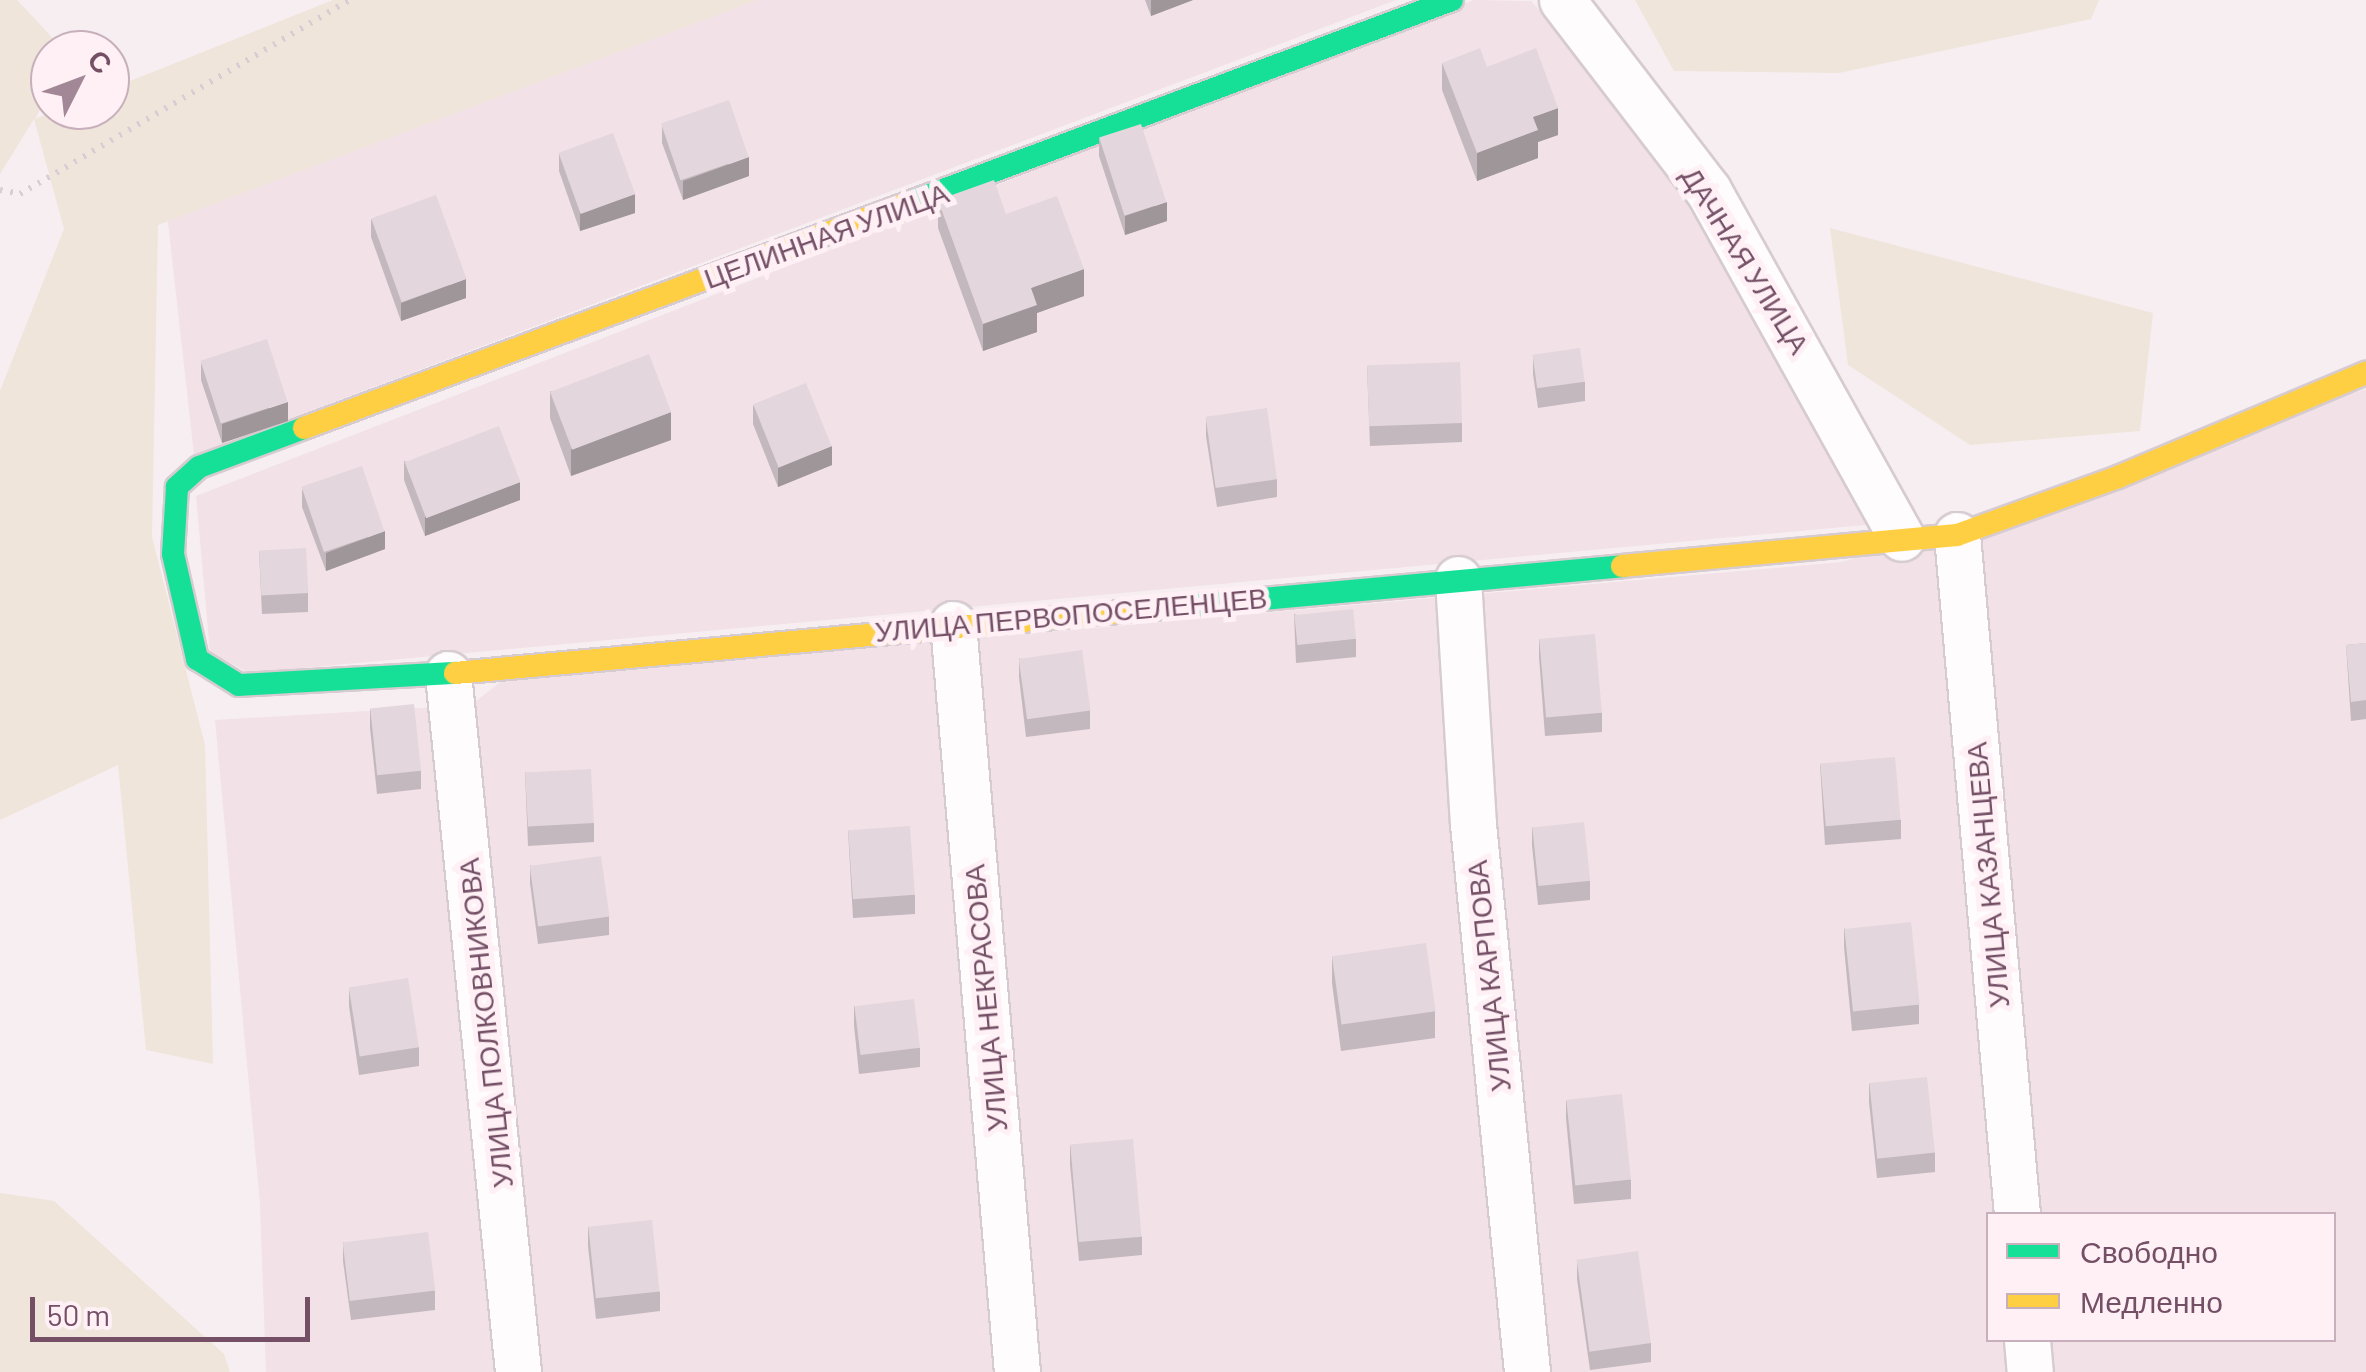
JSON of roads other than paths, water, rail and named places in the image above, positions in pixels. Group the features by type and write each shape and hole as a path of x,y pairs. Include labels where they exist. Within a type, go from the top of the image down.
{"street":[{"name":"ЦЕЛИННАЯ УЛИЦА","path":"239,685 197,659 173,554 177,487 199,467 1452,0"},
{"name":"ДАЧНАЯ УЛИЦА","path":"1562,0 1708,190 1902,538"},
{"name":"УЛИЦА ПЕРВОПОСЕЛЕНЦЕВ","path":"239,685 448,674 953,624 1957,534 2118,476 2366,373"},
{"name":"УЛИЦА КАЗАНЦЕВА","path":"1957,534 2017,1212"},
{"name":"УЛИЦА КАРПОВА","path":"1458,580 1473,824 1527,1372"},
{"name":"УЛИЦА НЕКРАСОВА","path":"953,624 1017,1372"},
{"name":"УЛИЦА ПОЛКОВНИКОВА","path":"448,674 518,1372"},
{"path":"2028,1342 2030,1372"}]}
